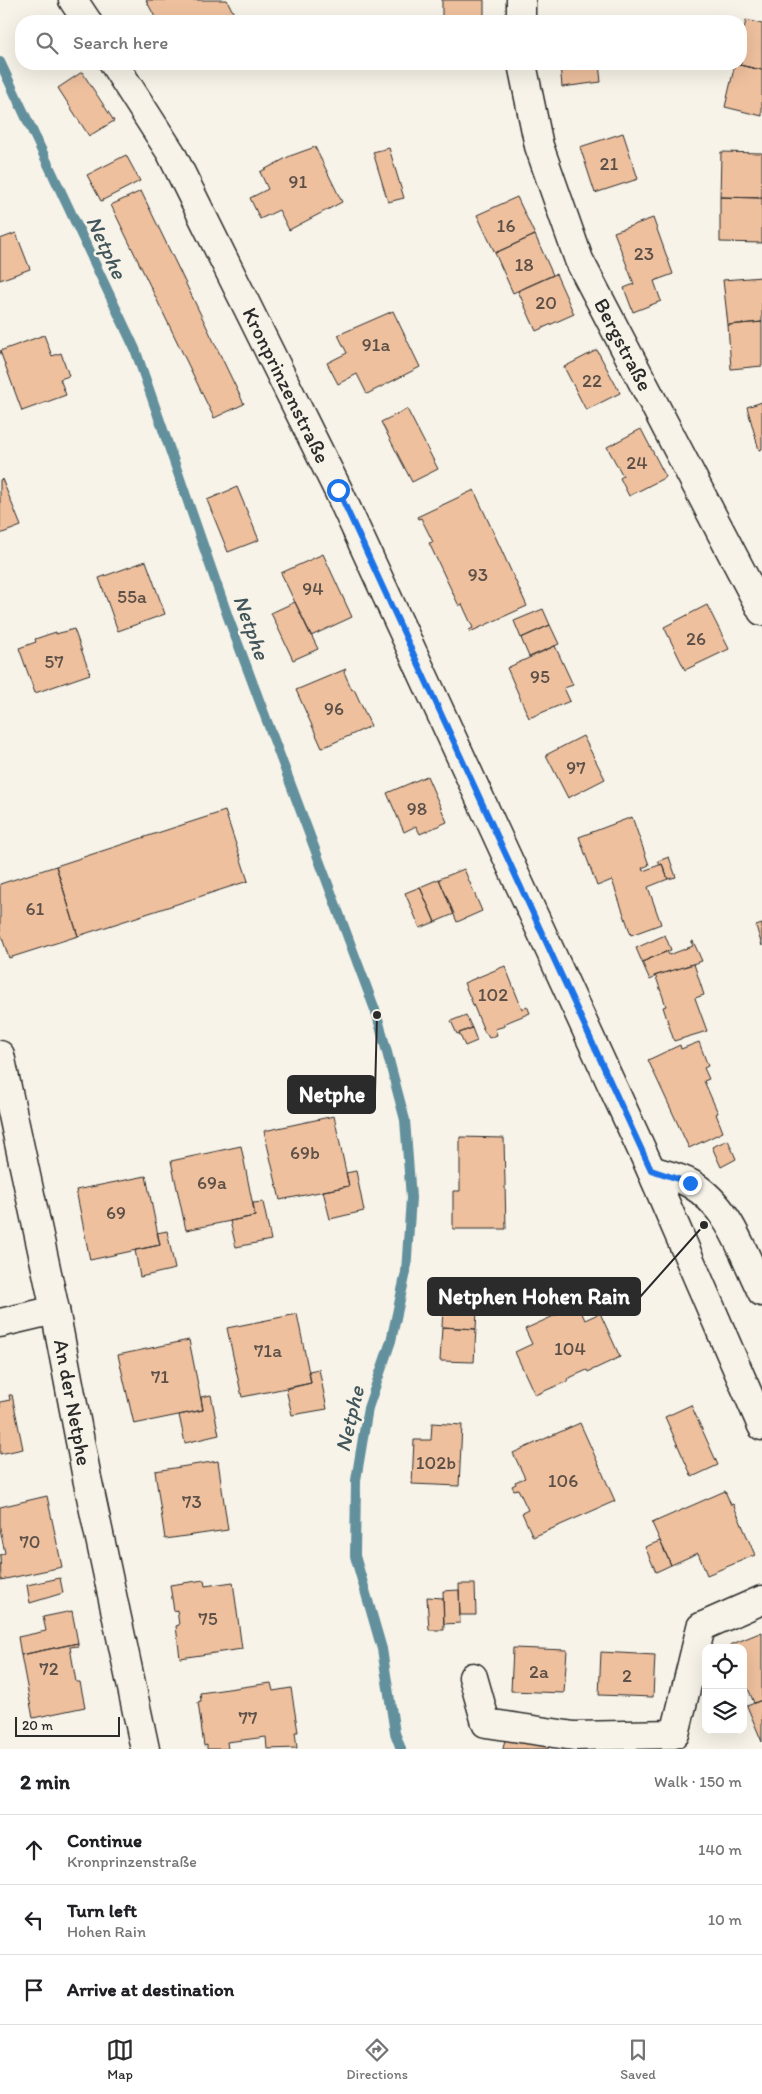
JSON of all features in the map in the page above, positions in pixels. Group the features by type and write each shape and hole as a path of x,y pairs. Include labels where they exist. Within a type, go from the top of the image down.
{"street":[{"path":"74,0 83,15"},
{"path":"521,0 522,15"},
{"name":"Kronprinzenstraße","path":"118,70 171,153 338,490 651,1170 762,1426"},
{"name":"Bergstraße","path":"523,70 539,146 579,260 762,611"},
{"name":"An der Netphe","path":"0,1055 56,1310 87,1478 145,1749"},
{"path":"651,1170 690,1183 712,1199 730,1224 762,1292"},
{"path":"0,1323 56,1310"},
{"path":"473,1678 486,1723 573,1742 675,1734 701,1627 762,1600"}],"building":[{"path":"146,0 227,0 234,14 231,15 154,15"},
{"path":"442,0 484,0 484,15 442,15"},
{"path":"747,20 762,24 762,70 747,67"},
{"path":"747,67 762,70 762,116 725,107 734,70 747,70"},
{"path":"561,70 600,70 601,82 562,87"},
{"path":"82,72 114,121 89,136 58,88"},
{"path":"623,133 638,179 595,193 580,147"},
{"path":"315,147 342,202 289,230 279,210 260,219 250,198 268,189 260,172 290,156"},
{"path":"389,148 404,198 388,202 373,152"},
{"path":"721,152 762,153 762,198 720,197"},
{"path":"126,155 140,181 101,201 87,175"},
{"path":"141,191 244,404 214,418 111,205"},
{"path":"517,197 535,235 495,253 477,215"},
{"path":"720,197 762,198 762,243 720,242"},
{"path":"653,218 673,274 654,281 661,301 633,312 624,288 634,284 614,232"},
{"path":"16,233 30,269 0,280 0,239"},
{"path":"535,235 553,275 513,293 495,253"},
{"path":"556,274 574,314 536,331 518,291"},
{"path":"762,277 762,322 728,325 723,280"},
{"path":"393,311 420,367 367,394 357,374 338,384 327,363 347,353 338,335"},
{"path":"762,322 762,366 731,369 728,325"},
{"path":"44,335 52,356 61,353 69,376 60,379 66,395 22,411 0,351"},
{"path":"597,350 620,393 586,410 564,367"},
{"path":"762,402 762,449 759,450 747,407"},
{"path":"407,409 438,469 412,482 381,422"},
{"path":"641,429 666,477 629,496 620,478 623,476 607,447"},
{"path":"2,479 21,526 0,534 0,480"},
{"path":"237,487 259,540 228,552 207,500"},
{"path":"474,490 527,606 470,632 469,630 473,628 462,604 459,606 429,543 433,542 421,518 418,519 417,517"},
{"path":"323,554 352,617 311,636 281,573"},
{"path":"146,561 165,614 118,631 99,578"},
{"path":"295,602 318,649 293,660 271,613"},
{"path":"707,605 729,649 685,670 664,627"},
{"path":"543,609 550,625 521,638 514,621"},
{"path":"550,625 559,644 529,657 521,638"},
{"path":"74,629 90,674 35,693 19,648 36,642 35,639 56,632 56,634"},
{"path":"555,646 573,685 564,688 570,701 529,718 507,668"},
{"path":"346,669 344,672 371,726 322,748 296,690"},
{"path":"583,736 605,779 568,798 546,755"},
{"path":"427,776 447,822 420,834 416,826 404,832 387,793"},
{"path":"225,811 248,881 78,936 56,866"},
{"path":"632,817 649,865 642,868 643,871 662,864 668,879 648,887 661,924 631,935 612,880 597,886 579,837"},
{"path":"669,857 676,877 668,879 662,864 660,865 658,861"},
{"path":"56,866 78,936 9,958 0,932 0,884"},
{"path":"464,869 482,911 457,922 439,879"},
{"path":"439,879 454,914 435,922 420,887"},
{"path":"420,887 435,922 420,928 405,893"},
{"path":"762,924 762,946 756,926"},
{"path":"665,935 671,950 642,962 636,948"},
{"path":"693,941 702,961 654,976 650,980 642,962 667,951 669,955 693,946 691,942"},
{"path":"694,964 704,995 695,998 707,1031 674,1041 663,1007 666,1006 654,976"},
{"path":"505,966 522,1009 527,1006 530,1013 503,1024 505,1026 495,1029 497,1035 489,1038 485,1033 464,983"},
{"path":"466,1015 472,1028 457,1034 451,1021"},
{"path":"472,1028 477,1041 465,1046 459,1033"},
{"path":"699,1042 708,1066 704,1068 709,1079 704,1081 718,1113 716,1114 723,1132 689,1148 648,1060 680,1045 681,1049"},
{"path":"334,1116 349,1186 280,1200 264,1131"},
{"path":"460,1137 504,1138 506,1229 453,1229 453,1191 460,1191"},
{"path":"728,1140 736,1159 721,1167 712,1147"},
{"path":"241,1146 255,1216 186,1230 171,1161"},
{"path":"356,1171 364,1211 330,1219 323,1191 349,1186 346,1173"},
{"path":"146,1176 160,1245 90,1260 76,1190"},
{"path":"263,1202 271,1240 236,1247 230,1221 255,1216 253,1203"},
{"path":"167,1231 175,1269 140,1277 135,1250 160,1245 157,1233"},
{"path":"444,1291 478,1293 476,1329 442,1327"},
{"path":"578,1305 585,1320 600,1313 620,1357 588,1372 587,1370 567,1379 568,1381 535,1395 515,1352 532,1344 525,1329"},
{"path":"297,1314 311,1383 242,1397 227,1328"},
{"path":"442,1327 476,1329 474,1362 440,1361"},
{"path":"189,1340 203,1410 134,1424 118,1355"},
{"path":"319,1369 327,1409 292,1415 286,1389 311,1383 309,1371"},
{"path":"9,1395 12,1395 23,1449 0,1454 0,1402 10,1400"},
{"path":"211,1395 219,1435 185,1443 179,1415 203,1410 201,1397"},
{"path":"691,1405 718,1465 692,1477 665,1417"},
{"path":"432,1423 462,1425 459,1486 412,1484 414,1440 431,1440"},
{"path":"580,1423 615,1501 533,1537 522,1513 528,1510 518,1489 514,1490 512,1486 516,1484 515,1482 525,1478 513,1453"},
{"path":"218,1461 228,1530 165,1539 155,1471"},
{"path":"725,1491 731,1505 733,1504 755,1555 707,1575 698,1553 671,1565 652,1523"},
{"path":"47,1496 62,1567 1,1580 0,1555 5,1553 0,1529 0,1507"},
{"path":"660,1541 671,1565 656,1572 645,1547"},
{"path":"60,1578 63,1593 30,1603 27,1585"},
{"path":"204,1580 205,1586 233,1582 242,1649 180,1658 176,1626 179,1625 177,1610 174,1611 170,1585"},
{"path":"459,1584 475,1584 476,1615 460,1615"},
{"path":"459,1590 460,1623 444,1624 443,1591"},
{"path":"427,1597 443,1598 444,1630 429,1630"},
{"path":"72,1611 78,1643 21,1655 18,1637 46,1631 43,1617"},
{"path":"762,1632 762,1700 754,1703 747,1686 747,1644 732,1644"},
{"path":"78,1643 78,1646 70,1647 76,1682 80,1682 85,1707 33,1718 21,1655"},
{"path":"513,1648 567,1650 564,1693 511,1691"},
{"path":"601,1652 655,1655 653,1697 599,1695"},
{"path":"271,1683 273,1691 291,1688 298,1732 295,1732 297,1748 267,1749 266,1737 227,1742 228,1749 207,1749 207,1745 204,1746 198,1702 201,1701 200,1693"},
{"path":"762,1700 762,1742 747,1706"},
{"path":"505,1739 549,1747 548,1749 503,1749"}],"waterway":[{"name":"Netphe","path":"0,62 135,349 228,617 377,1015 405,1120 411,1198 406,1272 391,1341 368,1408 356,1480 355,1556 382,1649 395,1733 401,1749"}],"place":[{"name":"Netphe","path":"377,1015"},
{"name":"Netphen Hohen Rain","path":"704,1225"}],"route":[{"path":"338,490 651,1170 690,1183"}]}
